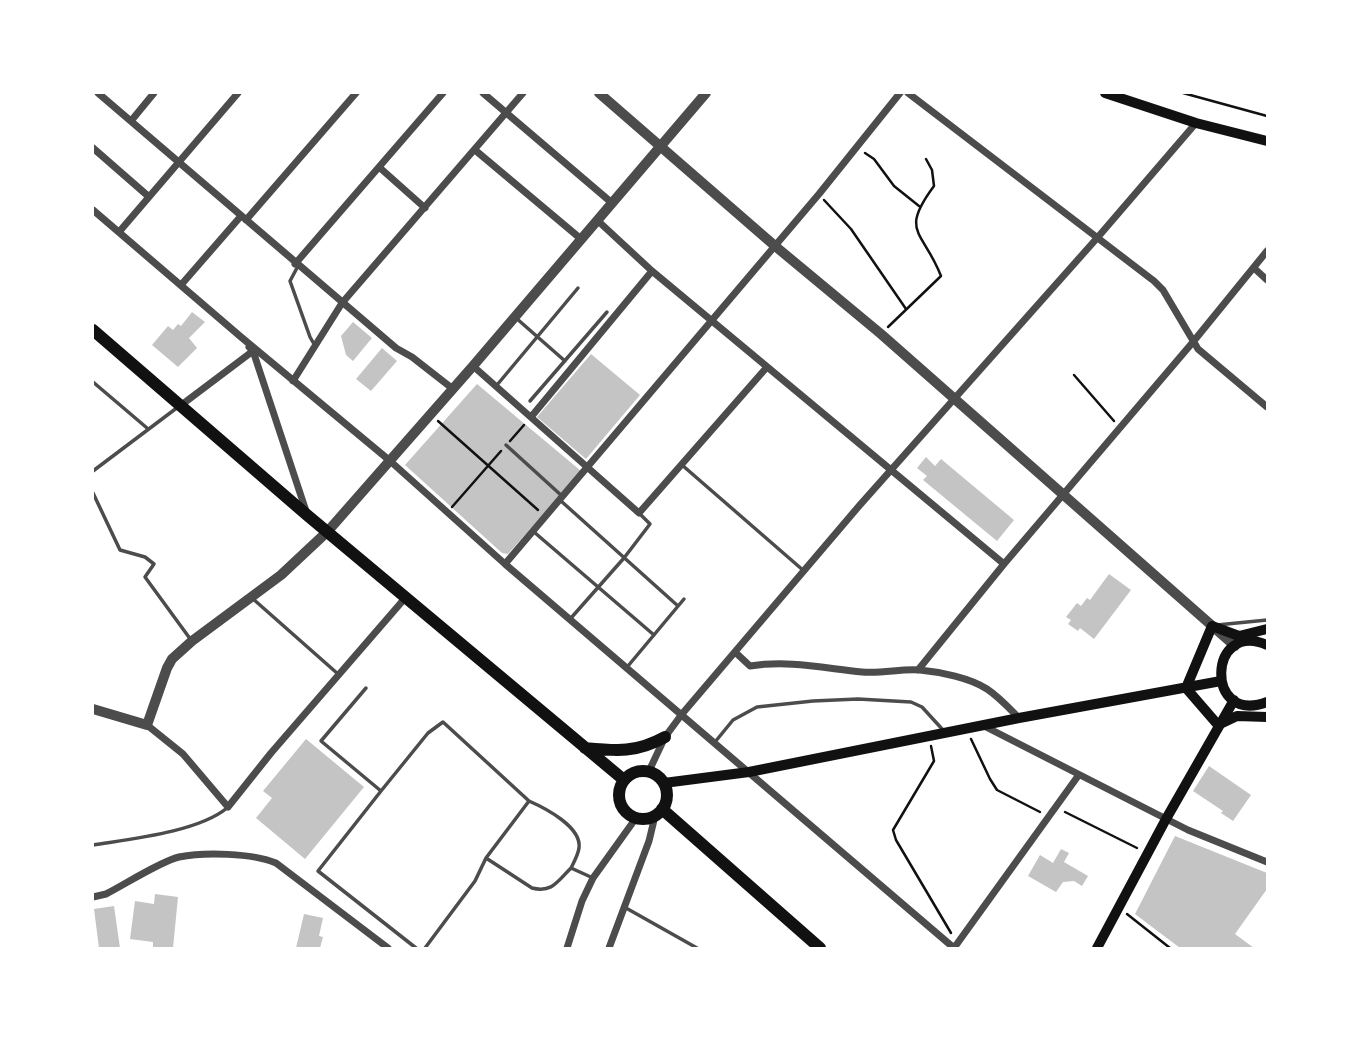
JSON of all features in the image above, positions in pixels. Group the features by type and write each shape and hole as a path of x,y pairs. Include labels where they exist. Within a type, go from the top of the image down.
{"main road":[{"path":"1105,93 1196,123 1267,141"},
{"path":"93,330 307,515 624,780"},
{"path":"1186,688 1212,626 1239,636 1267,629"},
{"path":"1266,643 1244,642 1235,646 1222,661 1221,681 1228,695 1234,700 1250,706 1267,702"},
{"path":"664,783 749,772 1221,681"},
{"path":"1186,688 1219,725"},
{"path":"1097,948 1147,853 1234,700"},
{"path":"1219,725 1237,716 1267,717"},
{"path":"584,748 622,751 647,747 665,737"},
{"path":"649,771 664,783 666,801 658,812 646,818 636,818 628,814 619,797 624,780 631,774 649,771"},
{"path":"658,812 813,946"}],"street":[{"path":"98,93 342,303 396,348 453,389"},
{"path":"131,121 154,93"},
{"path":"118,232 238,93"},
{"path":"181,285 356,93"},
{"path":"297,265 443,93"},
{"path":"483,93 612,203"},
{"path":"293,381 342,303 523,93"},
{"path":"599,93 881,334 1235,646"},
{"path":"147,725 172,659 191,641 306,554 328,531 706,93"},
{"path":"505,564 819,194 900,93"},
{"path":"908,93 1098,237 1163,290 1198,349 1267,407"},
{"path":"649,771 665,737 682,714 953,398 1196,123"},
{"path":"93,148 148,196"},
{"path":"475,150 581,239"},
{"path":"379,167 425,208"},
{"path":"93,210 389,460 505,564 954,948 1078,776"},
{"path":"597,220 652,271 1004,564"},
{"path":"918,670 1267,251"},
{"path":"1254,268 1267,280"},
{"path":"531,417 652,271"},
{"path":"241,337 253,351 307,515"},
{"path":"180,406 253,351"},
{"path":"473,366 639,513 767,367"},
{"path":"93,709 147,725 183,754 228,807 271,753 406,597"},
{"path":"735,652 750,666 798,663 864,672 896,673 918,670 979,685 990,691 1019,718"},
{"path":"984,726 1166,819 1267,862"},
{"path":"609,948 658,812"},
{"path":"567,948 582,901 593,878 636,818"},
{"path":"93,897 106,894 177,857 260,857 276,863 388,948"}],"lane":[{"path":"297,265 290,281 315,346"},
{"path":"496,386 578,288"},
{"path":"530,401 607,312"},
{"path":"514,317 565,361"},
{"path":"93,382 148,428"},
{"path":"93,471 180,406"},
{"path":"506,445 678,606"},
{"path":"682,466 804,572"},
{"path":"93,493 120,550 145,557 153,564 145,577 191,641"},
{"path":"569,619 624,558 650,524 639,513"},
{"path":"533,530 654,635"},
{"path":"250,597 340,676"},
{"path":"626,668 684,599"},
{"path":"1212,626 1267,620"},
{"path":"366,688 321,741 381,791"},
{"path":"715,742 733,720 757,708 858,699 911,702 922,707 946,733"},
{"path":"416,948 318,871 428,733 443,722 529,801 546,808 577,835 579,849 571,869 550,889 532,888 486,858"},
{"path":"425,948 475,881 486,858 529,801"},
{"path":"93,845 155,835 215,818 228,807"},
{"path":"571,869 593,878"},
{"path":"624,907 696,948"}],"path":[{"path":"1183,93 1267,116"},
{"path":"857,146 874,159 894,186 919,206"},
{"path":"881,334 941,276 930,250 915,228 919,206 934,182 926,159"},
{"path":"819,194 851,229 906,309"},
{"path":"1074,375 1120,429"},
{"path":"430,415 545,516"},
{"path":"447,512 531,417"},
{"path":"967,729 997,790 1049,817"},
{"path":"928,736 934,761 893,830 896,840 951,933 954,948"},
{"path":"1056,808 1147,853"},
{"path":"1119,908 1170,948"}],"building":[{"path":"192,312 205,322 189,338 197,348 178,367 152,345 168,326 173,330 178,324 181,326"},
{"path":"353,322 372,338 353,361 346,355 341,336"},
{"path":"382,348 397,361 371,391 356,379"},
{"path":"591,354 640,395 586,459 537,417"},
{"path":"477,384 581,471 508,554 502,553 405,465"},
{"path":"926,457 935,466 941,459 1014,520 997,541 923,480 927,476 917,468"},
{"path":"1109,574 1131,590 1094,639 1080,628 1078,631 1068,624 1071,620 1066,617 1077,603 1081,606 1087,598 1090,600"},
{"path":"306,739 364,787 305,859 256,818 272,798 263,791"},
{"path":"1209,766 1251,795 1233,821 1193,791"},
{"path":"1175,836 1267,873 1267,889 1235,934 1254,948 1180,948 1135,914"},
{"path":"1061,849 1069,853 1064,862 1088,876 1082,886 1074,881 1063,882 1056,892 1028,876 1040,855 1053,863"},
{"path":"155,894 178,897 173,948 153,948 153,942 130,939 135,901 154,904"},
{"path":"114,906 120,948 99,948 94,909"},
{"path":"304,914 323,918 319,936 323,937 320,948 296,948"}]}
